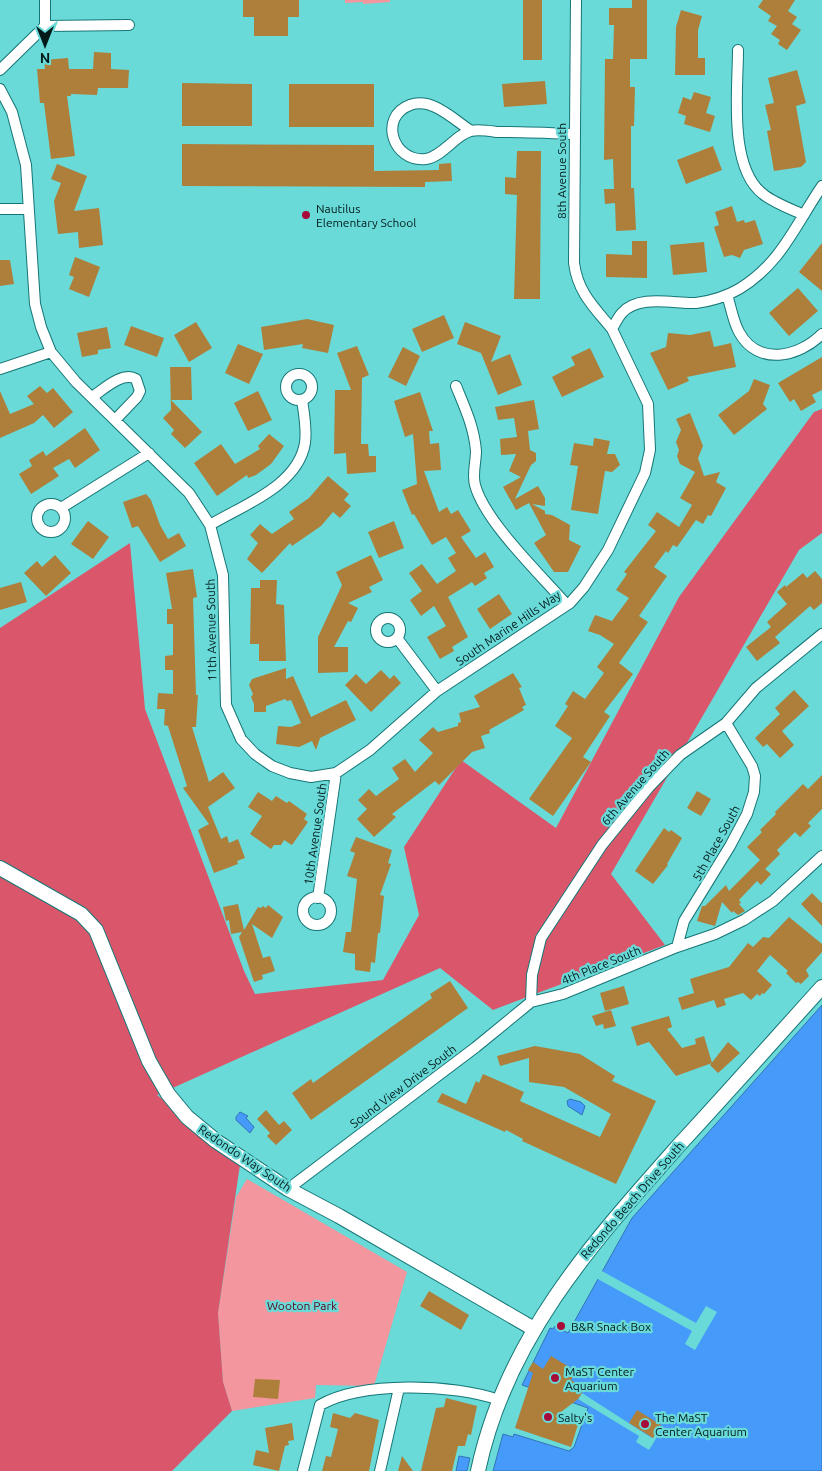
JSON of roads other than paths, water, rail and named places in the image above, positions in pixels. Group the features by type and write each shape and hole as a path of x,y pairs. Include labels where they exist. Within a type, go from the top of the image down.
{"street":[{"path":"45,0 45,26"},
{"name":"8th Avenue South","path":"576,0 574,253 577,281 584,295 612,329"},
{"path":"0,70 45,26 129,25"},
{"path":"738,50 739,137 744,168 762,194 804,215"},
{"name":"11th Avenue South","path":"0,89 12,112 26,165 35,304 40,327 51,352 92,398 189,493 210,525 223,575 224,685 226,705 232,721 241,739 255,754 272,766 290,773 311,776 336,773"},
{"path":"471,131 428,159 412,158 404,154 397,148 392,131 393,122 404,108 413,104 429,103 471,131 574,134"},
{"path":"612,329 622,313 639,304 697,302 727,295 754,279 770,265 786,245 822,186"},
{"path":"0,209 28,209"},
{"path":"727,295 739,332 750,346 766,355 791,353 822,334"},
{"name":"South Marine Hills Way","path":"336,773 370,750 437,691 567,605 584,587 608,550 645,473 650,450 648,404 612,329"},
{"path":"0,369 51,352"},
{"path":"92,398 118,380 126,377 136,379 140,391 137,398 115,420"},
{"path":"456,386 473,426 476,452 474,478 481,500 494,522 567,605"},
{"path":"210,525 284,480 298,464 305,444 302,400"},
{"path":"61,508 149,453"},
{"name":"6th Avenue South","path":"531,1002 532,974 541,938 602,845 649,787 680,755 726,723 756,688 822,634"},
{"path":"397,638 437,691"},
{"name":"5th Place South","path":"677,947 684,921 730,846 747,814 754,792 755,776 752,766 726,723"},
{"name":"10th Avenue South","path":"318,898 336,773"},
{"path":"677,947 715,934 744,920 773,901 822,856"},
{"name":"Redondo Way South","path":"0,868 81,914 96,930 149,1061 168,1094 187,1117 216,1141 288,1189 339,1216 534,1329"},
{"name":"4th Place South","path":"531,1002 563,994 677,947"},
{"name":"Redondo Beach Drive South","path":"478,1471 486,1436 499,1400 534,1329 577,1264 612,1220 822,987"},
{"name":"Sound View Drive South","path":"288,1189 484,1042 531,1002"},
{"path":"380,1471 400,1388"},
{"path":"303,1471 320,1405 339,1395 400,1388 434,1388 466,1391 499,1400"}],"water":[{"path":"822,1005 822,1471 493,1471 503,1434 513,1437 514,1434 569,1451 574,1447 588,1408 522,1385 550,1328 553,1329 555,1326 568,1333 632,1218"},
{"path":"570,1099 581,1102 585,1106 582,1115 568,1106 567,1101"},
{"path":"240,1112 248,1116 246,1118 254,1127 250,1133 236,1120"},
{"path":"459,1456 470,1458 467,1471 456,1471"}],"place":[{"name":"Nautilus Elementary School","path":"306,215"},
{"name":"B&R Snack Box","path":"561,1326"},
{"name":"MaST Center Aquarium","path":"555,1378"},
{"name":"Salty's","path":"548,1417"},
{"name":"The MaST Center Aquarium","path":"645,1424"}],"park label":[{"name":"Wooton Park","path":"302,1305"}]}
